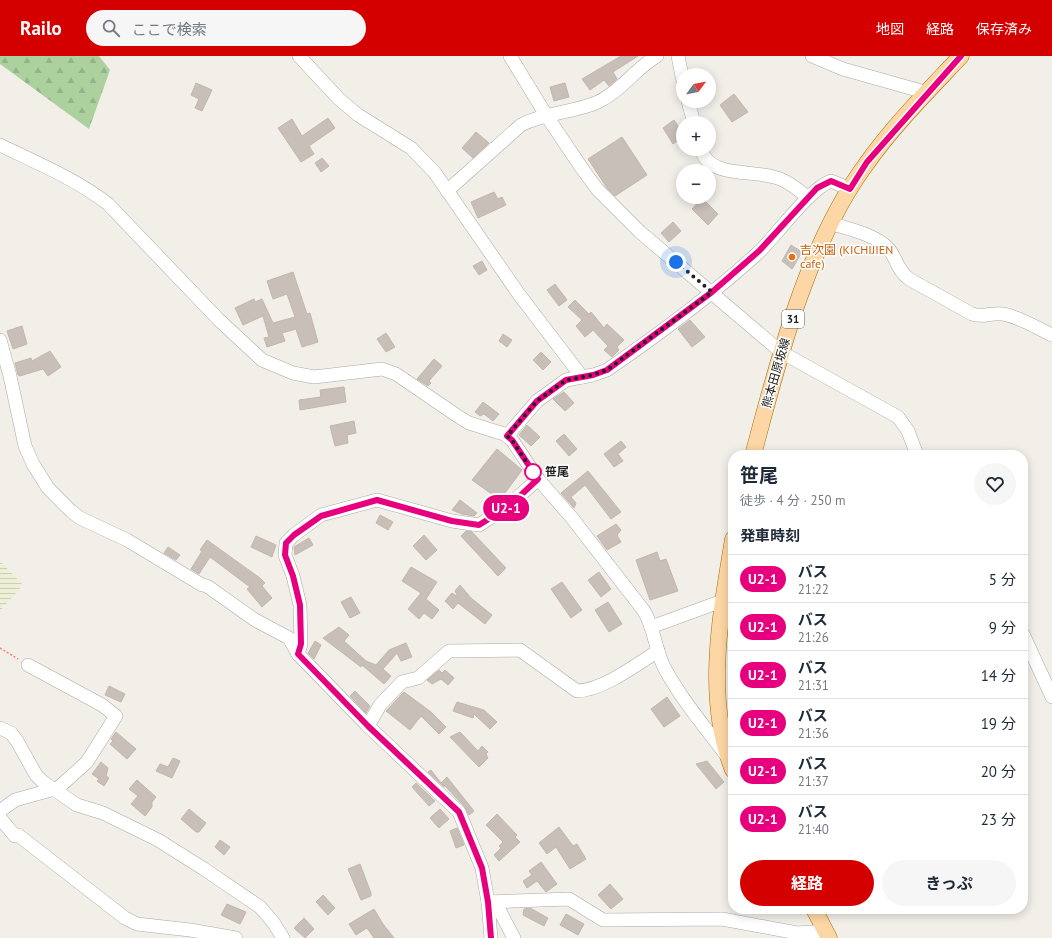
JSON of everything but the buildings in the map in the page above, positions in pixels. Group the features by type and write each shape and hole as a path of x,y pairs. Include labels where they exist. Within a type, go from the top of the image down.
{"main road":[{"name":"熊本田原坂線","path":"754,450 781,352 820,244 830,223 867,162 925,94 961,56"},
{"path":"728,599 718,659 718,710 728,752"},
{"path":"817,914 827,934"}],"street":[{"path":"300,56 339,99 358,115 411,148 435,173 518,293 582,377"},
{"path":"510,56 546,115 585,172 616,208 781,352 898,417 908,431 915,450"},
{"path":"447,191 521,125 534,118 586,107 600,101 611,94 648,61 656,56"},
{"path":"678,56 680,68"},
{"path":"812,56 843,68 921,91 925,94"},
{"path":"0,145 63,175 90,190 108,204 219,320 262,360 293,373 314,377 382,369 396,374 469,423 507,436 512,440 538,479 572,518 644,611 651,627 664,668 690,708 728,760"},
{"path":"704,156 705,159 714,166 775,177 794,186 808,198"},
{"path":"507,436 537,401 566,380 607,370 712,292 759,251 817,188 831,181 850,189"},
{"path":"830,223 865,235 883,244 889,249 902,273 909,279 972,314 981,317 1001,314 1012,316 1052,335"},
{"path":"0,340 10,376 25,446 33,464 48,488 80,518 127,540 202,585 207,586 255,620 289,638 298,654 368,726 459,812 482,868 492,902 514,938"},
{"path":"298,654 301,644 300,605 293,576 285,555 286,543 294,535 321,516 377,500 452,521 479,525 508,507 538,479"},
{"path":"651,627 728,599"},
{"path":"1028,645 1052,697"},
{"path":"368,726 380,704 402,682 418,678 448,651 520,650 577,691 586,691 602,684 658,651"},
{"path":"0,811 15,800 58,788 87,762 116,716 102,705 28,665"},
{"path":"0,728 11,733 36,775 54,790 77,805 104,813 158,840 204,869 260,906 273,922 283,938"},
{"path":"0,818 16,836 125,918 137,924 190,930 236,938"},
{"path":"492,902 569,899 603,920 722,919 797,932 827,934"},
{"path":"491,938 492,902"}],"path":[{"path":"0,648 28,665"}],"green space":[{"path":"0,56 99,56 110,70 89,129 0,64"},
{"path":"0,561 23,585 0,611"}],"bus line":[{"name":"U2-1","path":"491,938 488,902 482,868 459,812 368,726 298,654 301,644 300,605 293,576 285,555 286,543 294,535 321,516 377,500 452,521 479,525 508,507 538,479 512,440 507,436 537,401 566,380 593,375 607,370 657,334 712,292 745,264 779,230 817,188 824,183 835,181 850,189 867,162 925,94 961,56"}],"place":[{"name":"吉次園 (KICHIJIEN cafe)","path":"792,257"},
{"name":"笹尾","path":"533,472"}],"route":[{"path":"533,472 512,440 507,436 537,401 566,380 593,375 607,370 712,292 676,262"}]}
